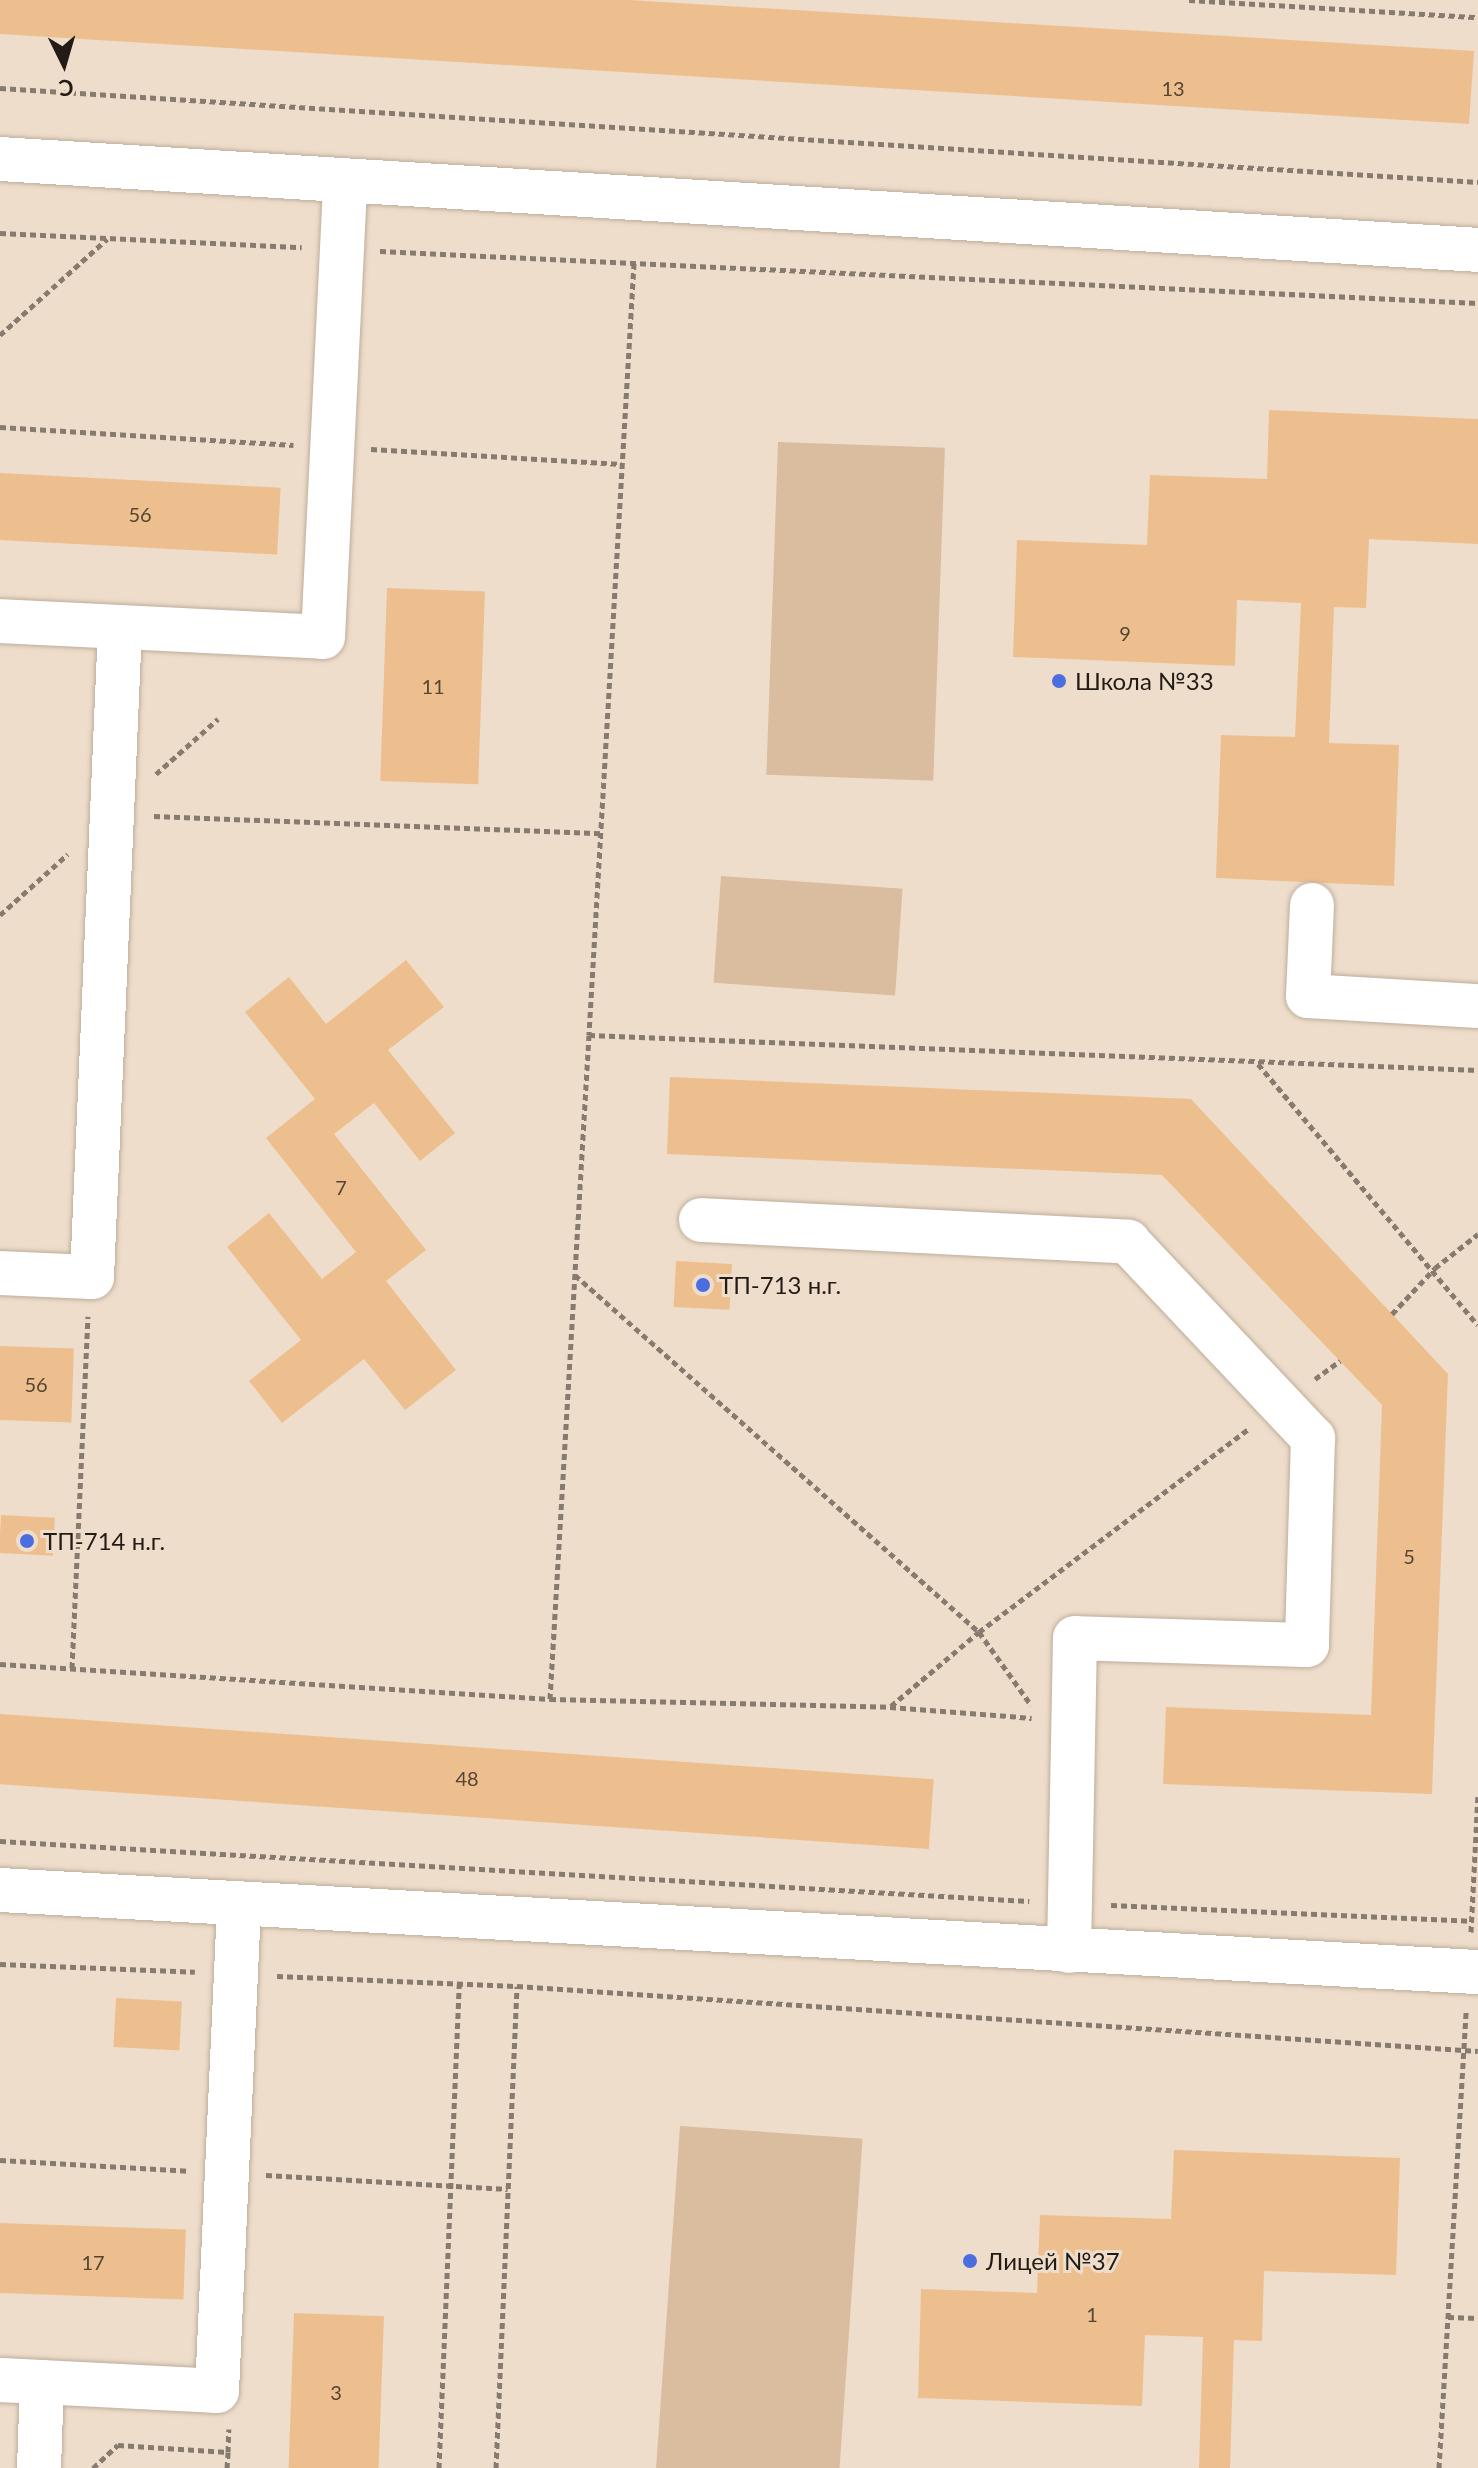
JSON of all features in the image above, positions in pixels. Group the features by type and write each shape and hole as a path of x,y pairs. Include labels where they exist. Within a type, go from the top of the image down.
{"lane":[{"path":"0,159 1478,250"},
{"path":"0,621 323,637 345,182"},
{"path":"0,1273 92,1277 120,628"},
{"path":"1312,905 1308,996 1478,1006"},
{"path":"701,1220 1128,1242 1313,1438 1307,1645 1075,1638 1069,1951"},
{"path":"0,1890 1474,1972"},
{"path":"39,2468 21,2381 217,2391 239,1904"}],"path":[{"path":"1189,0 1478,17"},
{"path":"0,88 1478,182"},
{"path":"0,233 1478,303"},
{"path":"0,335 108,238"},
{"path":"550,1699 634,263"},
{"path":"112,814 601,833"},
{"path":"589,1035 1478,1070"},
{"path":"1258,1063 1435,1268 1478,1325"},
{"path":"1392,1314 1435,1268 1478,1234"},
{"path":"0,1664 550,1699 890,1707 1041,1719 979,1632 575,1275"},
{"path":"72,1668 89,1307"},
{"path":"890,1707 979,1632 1340,1361"},
{"path":"1439,2468 1463,2051 1474,1972 1471,1921 1478,1794"},
{"path":"0,1841 1070,1904 1471,1921"},
{"path":"0,1964 517,1986 1478,2051"},
{"path":"439,2468 459,1983"},
{"path":"496,2468 517,1986"},
{"path":"1448,2317 1478,2318"},
{"path":"227,2468 228,2452"}],"shaded area":[{"path":"778,442 945,448 933,781 766,775"},
{"path":"721,876 903,889 895,995 714,983"},
{"path":"680,2126 863,2139 840,2468 656,2468"}],"building":[{"path":"0,0 629,0 1474,51 1469,124 0,34"},
{"path":"1269,410 1478,419 1478,544 1369,539 1366,608 1334,607 1329,743 1399,745 1394,886 1216,878 1221,735 1295,737 1301,603 1237,600 1235,666 1013,657 1017,540 1147,545 1150,475 1267,479"},
{"path":"0,473 281,488 277,555 0,540"},
{"path":"387,588 485,591 478,784 380,781"},
{"path":"406,960 444,1007 388,1050 455,1133 420,1161 374,1103 334,1134 426,1250 386,1281 456,1370 405,1410 364,1359 282,1423 249,1381 301,1340 227,1247 269,1213 322,1279 356,1252 266,1138 315,1099 245,1012 289,977 326,1024"},
{"path":"670,1077 1191,1099 1448,1374 1432,1794 1163,1784 1166,1707 1371,1715 1382,1405 1162,1175 667,1154"},
{"name":"ТП-713 н.г.","path":"676,1261 732,1264 730,1310 674,1307"},
{"path":"0,1346 74,1349 71,1423 0,1420"},
{"name":"ТП-714 н.г.","path":"1,1515 55,1518 53,1556 0,1553"},
{"path":"0,1714 934,1779 929,1849 0,1784"},
{"path":"116,1998 182,2001 179,2050 113,2047"},
{"path":"1174,2150 1400,2158 1396,2275 1264,2271 1262,2341 1234,2340 1230,2468 1199,2468 1203,2337 1145,2335 1142,2406 918,2398 921,2289 1037,2293 1040,2215 1171,2219"},
{"path":"0,2223 186,2229 183,2299 0,2293"},
{"path":"294,2313 384,2316 379,2468 289,2468"}],"place":[{"name":"Школа №33","path":"1059,681"},
{"name":"ТП-713 н.г.","path":"703,1285"},
{"name":"ТП-714 н.г.","path":"27,1541"},
{"name":"Лицей №37","path":"970,2261"}]}
